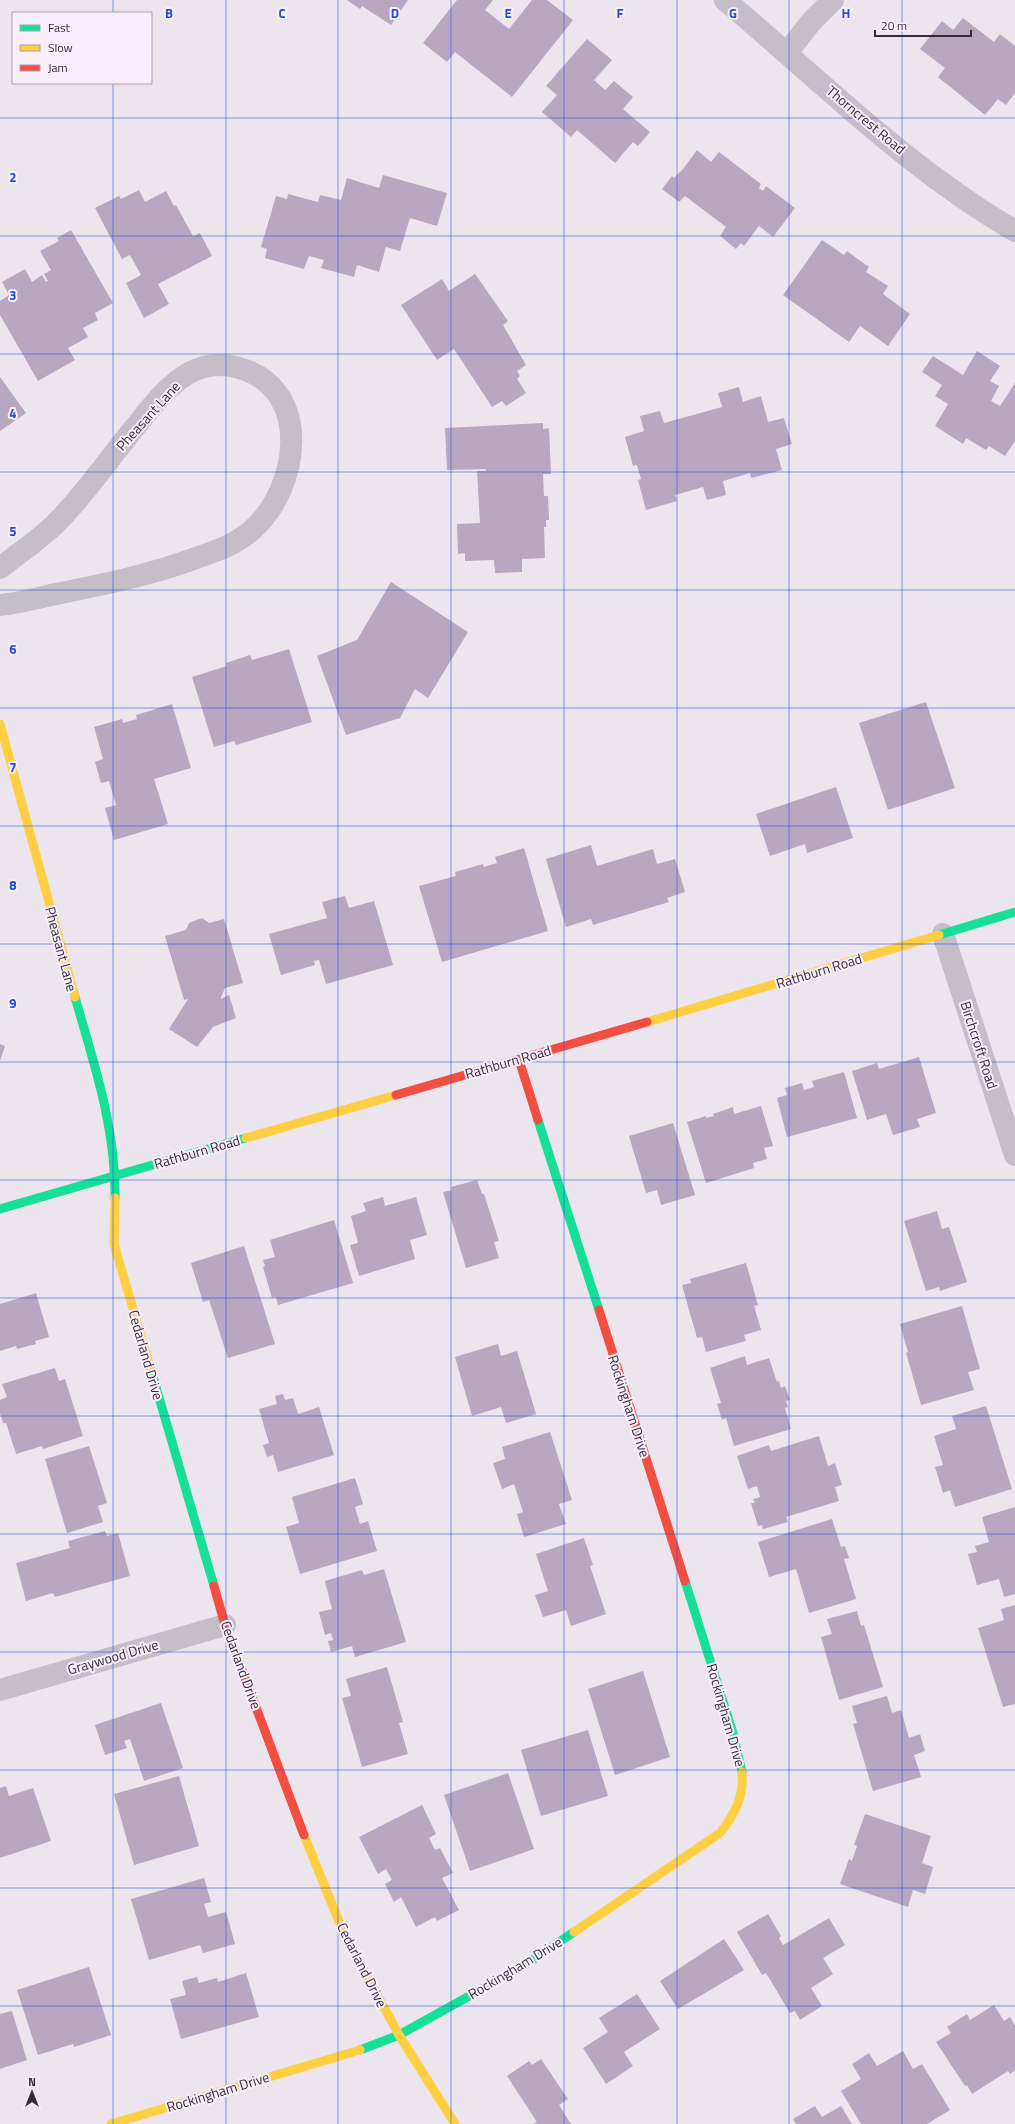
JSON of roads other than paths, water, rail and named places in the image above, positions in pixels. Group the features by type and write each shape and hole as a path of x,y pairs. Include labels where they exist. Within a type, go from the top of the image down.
{"street":[{"name":"Thorncrest Road","path":"725,0 890,142 980,211 1015,231"},
{"path":"786,53 811,22 833,0"},
{"name":"Pheasant Lane","path":"0,568 61,519 151,408 177,381 191,372 213,366 236,367 246,370 266,382 280,400 292,431 290,465 282,486 265,516 253,530 223,549 139,577 0,605"},
{"name":"Pheasant Lane","path":"0,724 108,1116 115,1175"},
{"name":"Rathburn Road","path":"0,1209 519,1060 1015,912"},
{"name":"Birchcroft Road","path":"943,934 1015,1156"},
{"name":"Rockingham Drive","path":"111,2124 368,2048 399,2036 525,1965 683,1860 720,1833 732,1818 740,1801 743,1783 742,1764 733,1733 519,1060"},
{"name":"Cedarland Drive","path":"115,1175 114,1244 225,1624 321,1881 344,1934 399,2036 455,2124"},
{"name":"Graywood Drive","path":"0,1690 225,1624"}]}
